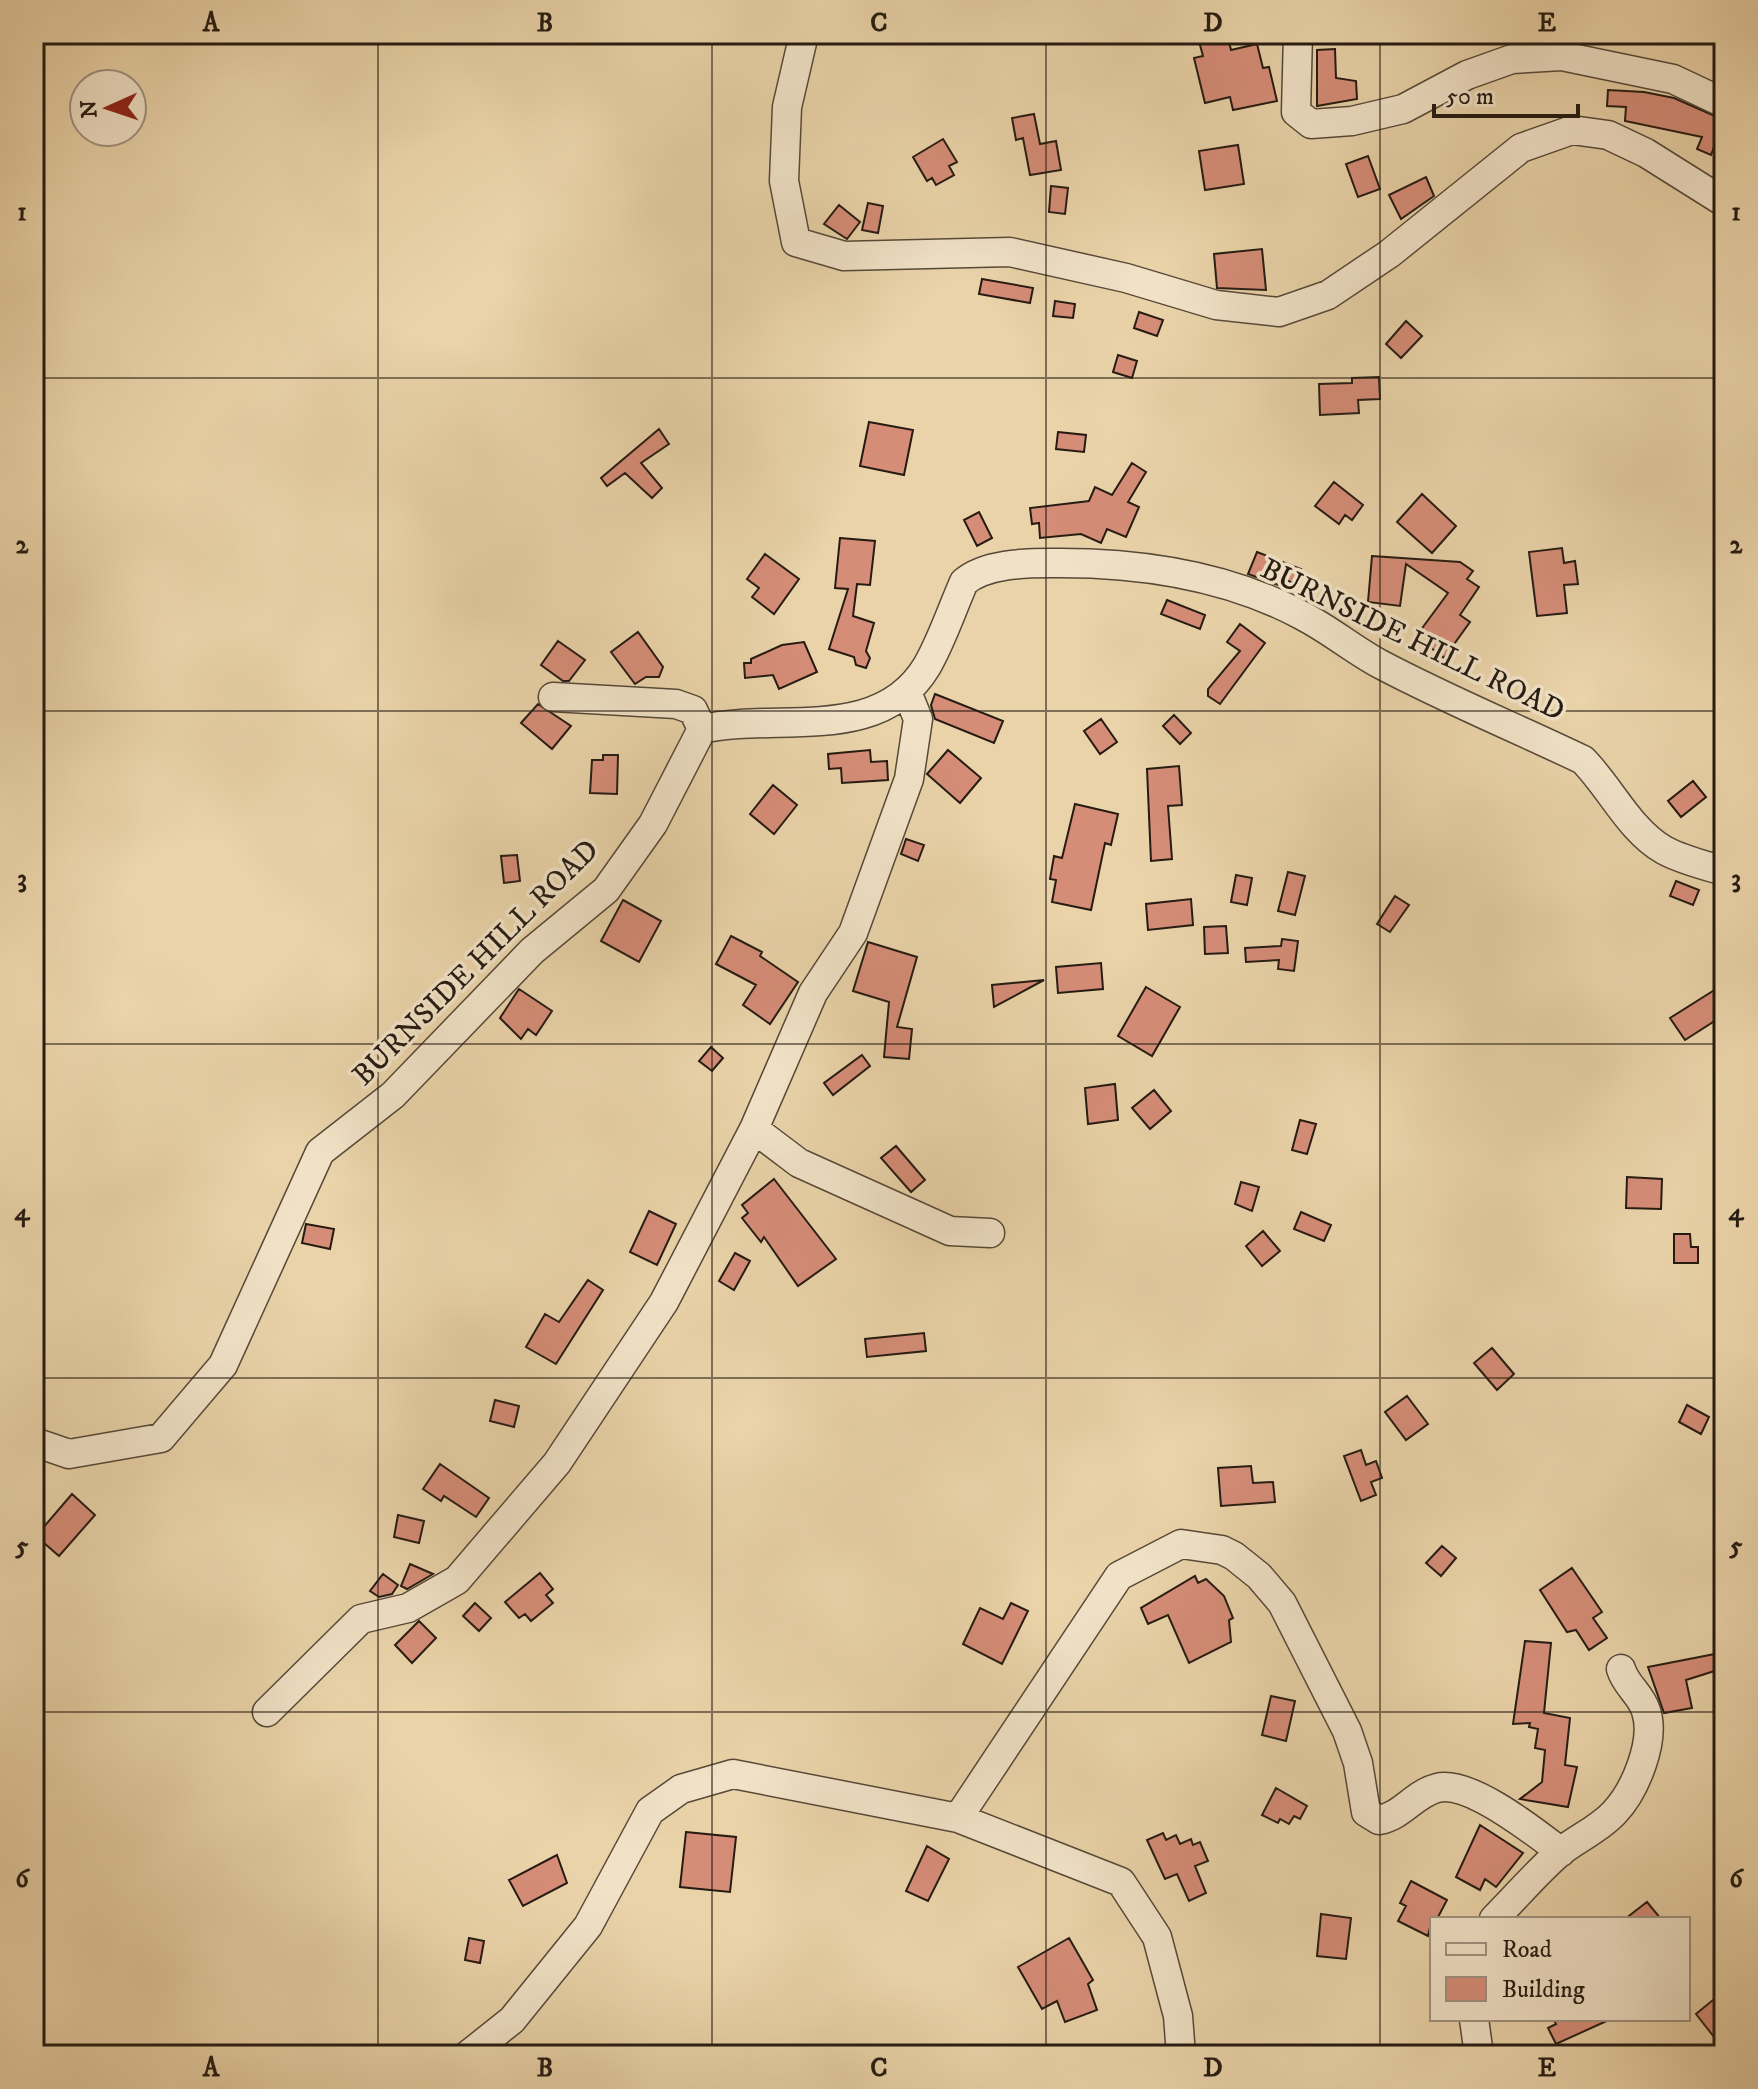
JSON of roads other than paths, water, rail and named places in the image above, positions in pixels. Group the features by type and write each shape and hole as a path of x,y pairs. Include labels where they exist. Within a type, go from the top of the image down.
{"street":[{"path":"804,34 787,107 784,181 796,242 844,256 1010,252 1126,278 1216,305 1279,312 1328,295 1389,254 1521,148 1572,130 1608,135 1646,153 1724,202"},
{"path":"1298,34 1296,112 1311,124 1352,121 1403,109 1467,75 1512,59 1562,56 1673,79 1724,103"},
{"name":"BURNSIDE HILL ROAD","path":"34,1442 69,1454 161,1438 223,1365 320,1152 393,1095 532,951 606,890 653,824 702,729 727,724 821,722 868,715 907,692 927,666 964,582 973,574 1022,563 1086,563 1209,579 1302,615 1379,664 1583,760 1604,781 1638,828 1661,848 1724,871"},
{"path":"267,1712 361,1619 408,1608 457,1580 547,1474 664,1302 754,1129 813,993 853,933 909,779 918,719 907,692"},
{"path":"553,697 676,704 693,710 702,729"},
{"path":"754,1129 799,1163 950,1231 990,1233"},
{"path":"958,1818 1119,1576 1181,1544 1222,1550 1234,1556 1259,1576 1282,1603 1347,1731 1358,1763 1366,1812 1379,1820 1394,1817 1414,1800 1439,1787 1465,1791 1528,1827 1561,1852"},
{"path":"1496,1917 1561,1852 1613,1814 1641,1764 1648,1728 1646,1711 1625,1682 1621,1669"},
{"path":"468,2055 512,2020 588,1926 650,1811 681,1789 733,1774 958,1818 1121,1882 1157,1937 1178,2016 1181,2055"},
{"path":"1474,2021 1479,2055"}]}
